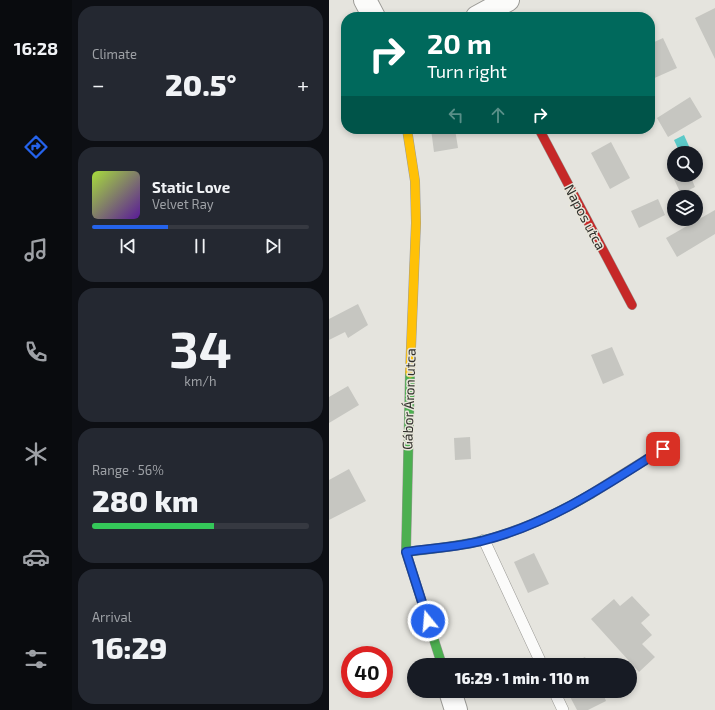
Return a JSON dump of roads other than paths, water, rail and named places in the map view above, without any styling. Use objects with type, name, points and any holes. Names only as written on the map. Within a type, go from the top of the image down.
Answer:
[{"type":"street","points":[[365,0],[372,12]]},
{"type":"street","points":[[488,12],[508,0]]},
{"type":"street","name":"Gábor Áron utca","points":[[408,134],[415,181],[416,223],[408,408],[406,552],[440,658]]},
{"type":"street","name":"Napos utca","points":[[542,134],[632,305]]},
{"type":"street","points":[[406,552],[484,540],[535,523],[582,500],[663,449]]},
{"type":"street","points":[[452,698],[456,710]]},
{"type":"lane","points":[[484,540],[539,658]]},
{"type":"lane","points":[[557,698],[563,710]]},
{"type":"water","points":[[684,135],[689,146],[677,146],[674,140]]}]
